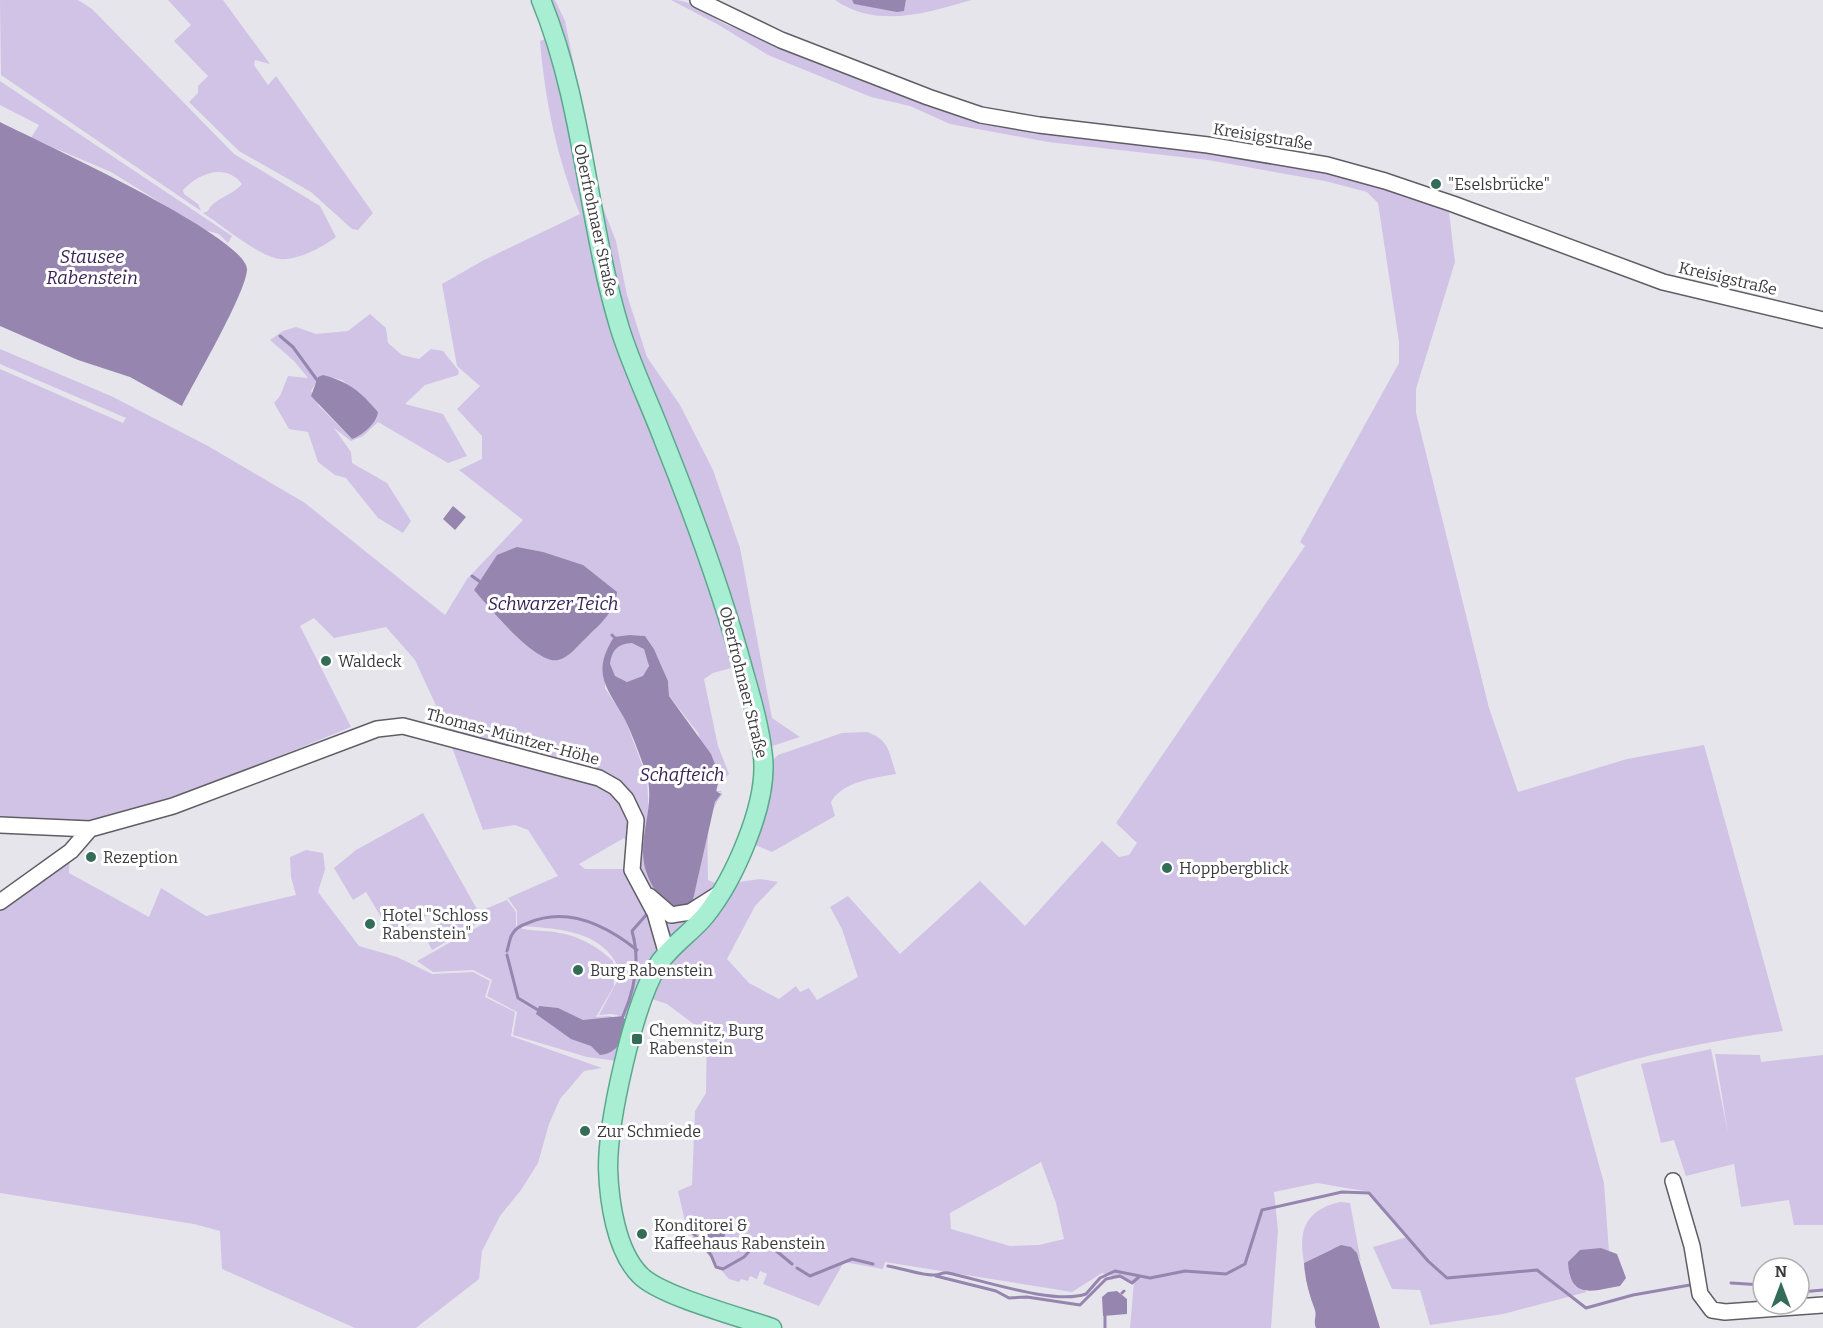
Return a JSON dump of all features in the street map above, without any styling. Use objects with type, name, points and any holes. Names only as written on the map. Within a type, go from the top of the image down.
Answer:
[{"type":"main road","name":"Oberfrohnaer Straße","points":[[541,0],[561,61],[621,332],[719,585],[748,688],[763,754],[762,795],[731,881],[703,918],[659,964],[643,1002],[620,1083],[608,1163],[613,1208],[622,1244],[637,1273],[651,1284],[772,1328]]},
{"type":"street","name":"Kreisigstraße","points":[[698,0],[791,45],[928,98],[981,115],[1039,125],[1208,145],[1337,168],[1386,180],[1640,275],[1823,320]]},
{"type":"street","name":"Thomas-Müntzer-Höhe","points":[[0,825],[90,829],[173,806],[378,729],[403,726],[599,778],[615,787],[626,799],[636,820],[632,870],[647,894],[667,955]]},
{"type":"street","points":[[0,902],[71,851],[90,829]]},
{"type":"street","points":[[647,894],[671,915],[683,914],[724,890]]},
{"type":"street","points":[[1673,1180],[1692,1246],[1700,1293],[1712,1310],[1725,1312],[1823,1305]]},
{"type":"shaded area","points":[[0,0],[78,0],[92,9],[234,154],[320,206],[336,237],[317,249],[294,258],[280,259],[262,253],[203,213],[242,184],[235,177],[220,172],[204,175],[183,190],[184,194],[198,204],[201,211],[1,75]]},
{"type":"shaded area","points":[[168,0],[223,0],[270,64],[255,60],[254,65],[268,85],[276,76],[373,213],[358,230],[352,229],[311,192],[239,151],[189,102],[198,93],[198,86],[208,76],[174,41],[191,25]]},
{"type":"shaded area","points":[[545,0],[555,0],[565,21],[603,208],[616,241],[627,295],[647,357],[680,405],[713,470],[740,548],[772,718],[800,737],[769,747],[738,666],[713,673],[704,679],[718,746],[729,774],[716,785],[717,791],[721,791],[722,795],[713,812],[715,802],[721,792],[716,792],[698,733],[669,696],[668,681],[654,649],[645,636],[630,635],[606,651],[605,688],[625,719],[647,778],[649,816],[644,839],[693,900],[709,828],[708,880],[720,885],[632,1019],[612,1014],[599,1015],[621,974],[614,959],[604,948],[579,934],[564,930],[517,926],[517,911],[508,898],[558,876],[528,830],[515,825],[483,830],[438,710],[415,660],[386,627],[334,638],[314,618],[300,626],[351,727],[185,795],[87,822],[0,818],[0,369],[123,423],[126,418],[0,364],[0,349],[111,396],[208,446],[305,503],[445,615],[467,579],[523,520],[459,470],[482,459],[482,436],[457,409],[480,386],[457,366],[442,284],[484,260],[580,214],[559,151],[542,63],[540,41],[558,34]],"holes":[[[490,566],[547,659],[500,620],[474,590]],[[624,838],[630,848],[629,869],[585,869],[579,864]]]},
{"type":"shaded area","points":[[671,0],[691,4],[723,23],[926,102],[1325,169],[1430,203],[1449,212],[1455,262],[1416,389],[1416,413],[1489,708],[1518,792],[1627,759],[1704,745],[1783,1031],[1678,1049],[1575,1078],[1604,1183],[1609,1252],[1601,1248],[1569,1275],[1576,1287],[1587,1292],[1503,1314],[1430,1325],[1420,1290],[1392,1289],[1373,1247],[1407,1237],[1370,1192],[1317,1183],[1274,1192],[1278,1230],[1271,1328],[1130,1328],[1134,1282],[1102,1273],[1072,1292],[885,1262],[883,1269],[844,1262],[819,1306],[763,1284],[767,1274],[760,1271],[757,1279],[750,1276],[748,1281],[741,1279],[739,1282],[729,1279],[687,1230],[678,1191],[692,1185],[695,1111],[706,1093],[707,1034],[667,1004],[652,999],[665,965],[701,933],[721,911],[739,882],[760,879],[778,882],[755,906],[727,959],[749,983],[779,999],[796,986],[800,992],[809,988],[817,1000],[858,977],[842,929],[830,907],[848,896],[900,954],[980,881],[1025,926],[1102,841],[1119,857],[1129,855],[1137,843],[1116,823],[1305,546],[1300,542],[1399,363],[1399,342],[1378,203],[1367,192],[1325,181],[1208,160],[1048,142],[950,124],[910,106],[871,97],[768,55],[717,24]],"holes":[[[1041,1162],[1056,1203],[1064,1239],[1039,1245],[1010,1246],[951,1229],[950,1213]]]},
{"type":"shaded area","points":[[835,0],[852,0],[854,4],[904,11],[906,0],[971,0],[937,10],[902,16],[885,16],[851,9]]},
{"type":"shaded area","points":[[0,81],[232,236],[228,243],[219,234],[205,230],[111,172],[31,138],[39,125],[0,105]]},
{"type":"shaded area","points":[[370,314],[386,328],[388,343],[402,355],[419,359],[431,349],[443,351],[459,371],[458,375],[425,385],[405,404],[443,414],[467,456],[448,463],[378,422],[363,436],[351,441],[334,428],[351,452],[352,463],[387,483],[411,521],[403,533],[378,518],[346,478],[335,475],[318,462],[308,432],[289,429],[274,403],[280,396],[288,376],[308,378],[294,361],[270,340],[283,331],[296,327],[316,334],[348,331]],"holes":[[[334,378],[342,380],[378,412],[368,428],[352,439],[319,406],[311,391],[315,384]]]},
{"type":"shaded area","points":[[629,642],[643,648],[649,662],[643,676],[629,682],[615,676],[609,662],[615,648]]},
{"type":"shaded area","points":[[867,732],[875,735],[888,748],[896,774],[869,779],[843,789],[831,802],[835,816],[772,852],[753,844],[770,763],[778,755],[842,733]]},
{"type":"shaded area","points":[[423,813],[483,920],[432,950],[427,940],[441,931],[431,913],[392,935],[366,892],[353,900],[334,868],[356,850]]},
{"type":"shaded area","points":[[306,850],[323,853],[325,869],[318,892],[359,946],[397,957],[432,974],[473,972],[490,981],[485,997],[515,1012],[511,1036],[602,1068],[584,1071],[560,1099],[549,1124],[538,1163],[521,1190],[500,1216],[482,1251],[479,1279],[416,1328],[355,1328],[222,1269],[220,1231],[194,1224],[0,1193],[0,909],[70,854],[69,873],[149,917],[161,888],[206,916],[296,895],[291,877],[290,857]]},
{"type":"shaded area","points":[[507,900],[516,912],[516,926],[526,930],[573,936],[590,944],[613,961],[614,986],[596,1017],[609,1016],[631,1021],[617,1061],[587,1057],[513,1035],[517,1012],[487,996],[492,980],[473,970],[433,972],[417,961],[485,923],[480,911]]},
{"type":"shaded area","points":[[1711,1049],[1728,1133],[1715,1054],[1760,1055],[1761,1062],[1823,1055],[1823,1225],[1794,1225],[1789,1200],[1741,1207],[1734,1164],[1686,1176],[1674,1140],[1661,1143],[1641,1064]]},
{"type":"shaded area","points":[[1340,1202],[1350,1203],[1361,1262],[1357,1253],[1332,1249],[1304,1263],[1302,1240],[1307,1223],[1319,1210]]},
{"type":"water","points":[[852,0],[906,0],[904,11],[897,12],[854,4]]},
{"type":"water","name":"Stausee Rabenstein","points":[[0,122],[179,213],[214,235],[238,255],[247,270],[244,282],[229,317],[182,406],[130,377],[78,360],[0,326]]},
{"type":"water","points":[[323,375],[354,388],[378,412],[372,425],[360,435],[352,439],[311,396],[318,377]]},
{"type":"water","points":[[453,506],[466,517],[455,530],[443,519]]},
{"type":"water","name":"Schwarzer Teich","points":[[517,547],[543,552],[583,565],[617,592],[613,606],[606,617],[562,659],[549,659],[525,644],[474,590],[497,555]]},
{"type":"water","name":"Schafteich","points":[[645,636],[654,649],[668,681],[669,696],[711,754],[720,777],[716,791],[721,794],[715,802],[693,900],[688,907],[672,905],[665,900],[653,887],[646,871],[643,842],[649,798],[647,776],[629,729],[606,687],[602,669],[607,649],[614,637]],"holes":[[[632,643],[644,649],[649,666],[643,676],[627,682],[615,676],[610,664],[616,649]]]},
{"type":"water","points":[[539,1006],[558,1008],[583,1020],[623,1016],[627,1023],[619,1045],[612,1052],[600,1055],[591,1046],[571,1039],[536,1014]]},
{"type":"water","points":[[711,1223],[717,1223],[725,1231],[725,1236],[709,1247],[699,1236]]},
{"type":"water","points":[[1341,1245],[1351,1247],[1357,1253],[1380,1328],[1316,1328],[1315,1312],[1304,1263]]},
{"type":"water","points":[[1601,1248],[1617,1254],[1626,1278],[1620,1286],[1592,1291],[1578,1288],[1573,1282],[1568,1262],[1580,1250]]},
{"type":"water","points":[[1117,1291],[1127,1299],[1127,1314],[1103,1316],[1102,1297],[1108,1292]]},
{"type":"waterway","points":[[280,336],[293,347],[317,380]]},
{"type":"waterway","points":[[472,576],[479,581]]},
{"type":"waterway","points":[[623,1016],[631,995],[635,974],[636,952],[632,931],[647,914]]},
{"type":"waterway","points":[[507,951],[511,937],[517,928],[543,918],[557,917],[572,918],[600,926],[637,950]]},
{"type":"waterway","points":[[507,955],[518,998],[538,1010]]},
{"type":"waterway","points":[[888,1266],[930,1275],[948,1273],[1037,1294],[1072,1297],[1086,1294],[1100,1278],[1115,1271],[1150,1278],[1185,1271],[1226,1274],[1245,1264],[1262,1210],[1342,1192],[1369,1193],[1428,1261],[1447,1278],[1537,1270],[1586,1308],[1633,1295],[1690,1285]]},
{"type":"waterway","points":[[690,1229],[711,1255],[716,1267],[723,1269],[744,1257],[754,1246],[768,1244],[792,1264]]},
{"type":"waterway","points":[[797,1268],[810,1276],[852,1259],[873,1264]]},
{"type":"waterway","points":[[936,1276],[996,1291],[1009,1298],[1027,1297],[1080,1305],[1106,1279],[1120,1276],[1132,1283],[1140,1276]]},
{"type":"waterway","points":[[1731,1283],[1751,1284]]},
{"type":"waterway","points":[[1811,1291],[1823,1290]]},
{"type":"waterway","points":[[1105,1316],[1105,1328]]},
{"type":"place","name":"\"Eselsbrücke\"","points":[[1436,184]]},
{"type":"place","name":"Waldeck","points":[[326,661]]},
{"type":"place","name":"Rezeption","points":[[91,857]]},
{"type":"place","name":"Hoppbergblick","points":[[1167,868]]},
{"type":"place","name":"Hotel \"Schloss Rabenstein\"","points":[[370,924]]},
{"type":"place","name":"Burg Rabenstein","points":[[578,970]]},
{"type":"place","name":"Chemnitz, Burg Rabenstein","points":[[637,1039]]},
{"type":"place","name":"Zur Schmiede","points":[[585,1131]]},
{"type":"place","name":"Konditorei & Kaffeehaus Rabenstein","points":[[642,1234]]}]
